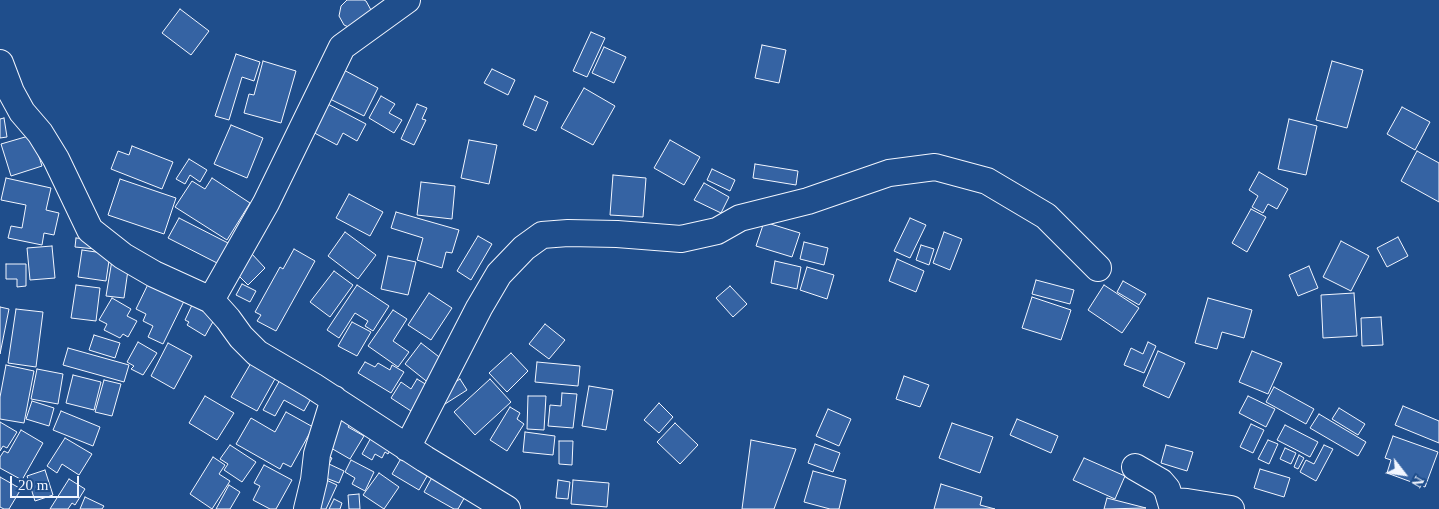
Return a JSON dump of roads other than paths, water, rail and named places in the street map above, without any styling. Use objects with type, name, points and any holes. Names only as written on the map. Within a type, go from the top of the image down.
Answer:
[{"type":"street","points":[[211,300],[266,203],[342,47],[407,0]]},
{"type":"street","points":[[0,63],[11,92],[22,112],[40,133],[56,158],[90,230],[123,256],[154,274],[211,300],[241,337],[257,353],[507,509]]},
{"type":"street","points":[[407,448],[479,308],[499,274],[524,248],[542,235],[568,233],[617,234],[681,239],[717,230],[740,218],[808,201],[889,173],[936,167],[986,181],[1046,216],[1098,268]]},
{"type":"street","points":[[307,509],[314,480],[317,454],[334,400]]},
{"type":"street","points":[[1135,467],[1161,482],[1167,489],[1172,505],[1188,502],[1231,509]]}]
